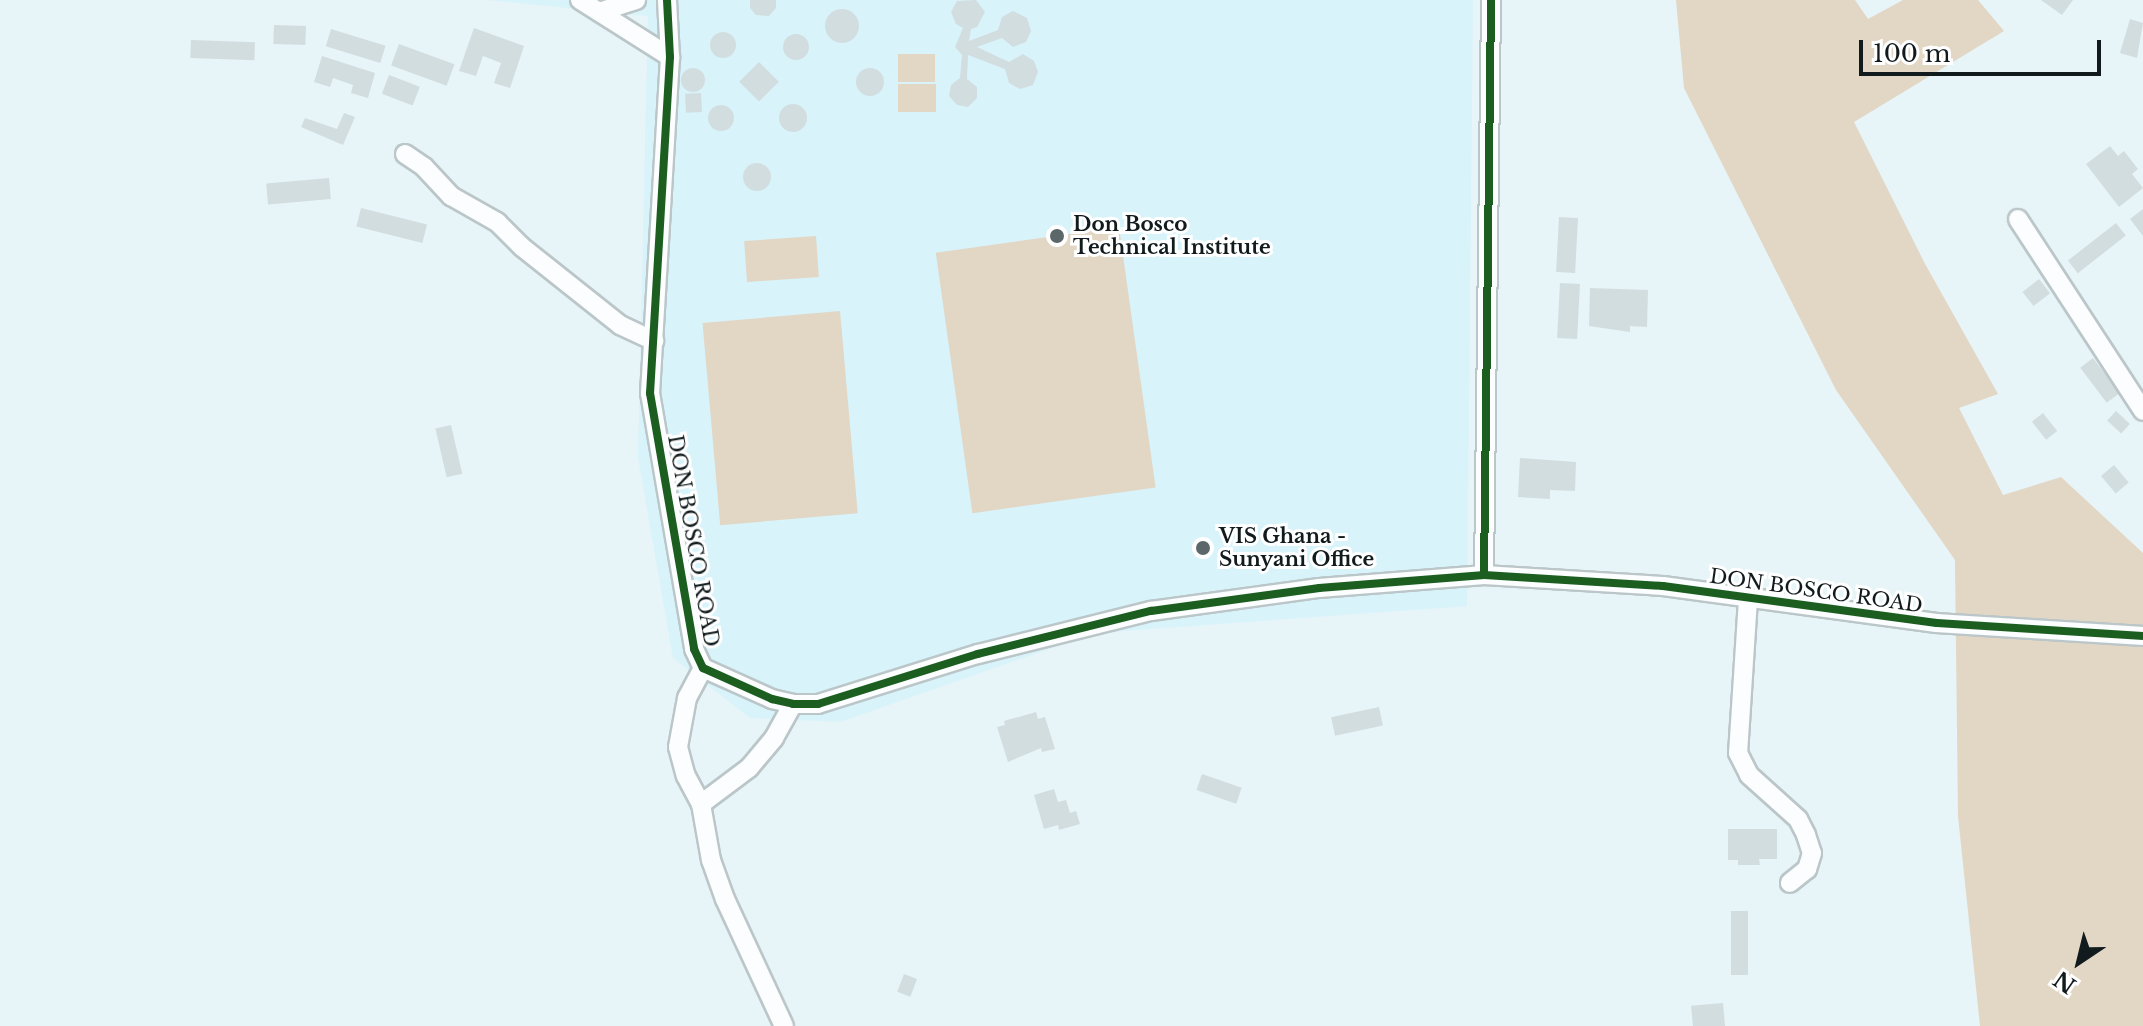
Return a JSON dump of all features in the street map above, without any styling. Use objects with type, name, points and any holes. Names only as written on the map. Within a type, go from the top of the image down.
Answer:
[{"type":"street","points":[[580,0],[602,11],[670,57]]},
{"type":"street","points":[[602,11],[636,0]]},
{"type":"street","name":"DON BOSCO ROAD","points":[[667,0],[670,57],[650,393],[694,649],[703,668],[772,699],[793,704],[818,704],[978,654],[1151,611],[1319,588],[1484,575],[1663,586],[1937,623],[2143,636]]},
{"type":"street","points":[[1484,575],[1491,0]]},
{"type":"street","points":[[405,154],[424,167],[451,196],[497,222],[522,247],[620,325],[654,341]]},
{"type":"street","points":[[2018,219],[2143,411]]},
{"type":"street","points":[[1748,599],[1738,753],[1749,775],[1798,819],[1806,835],[1812,853],[1807,869],[1790,883]]},
{"type":"street","points":[[703,668],[687,698],[678,747],[686,776],[701,804],[711,860],[725,899],[784,1026]]},
{"type":"street","points":[[701,804],[749,768],[774,738],[793,704]]},
{"type":"shaded area","name":"Don Bosco Technical Institute","points":[[487,0],[1473,0],[1467,606],[1095,633],[840,722],[750,718],[673,658],[638,457],[648,16]]},
{"type":"shaded area","points":[[1676,0],[1855,0],[1868,19],[1903,0],[1978,0],[2004,31],[1854,122],[1924,262],[1998,394],[1959,408],[2003,495],[2061,477],[2143,553],[2143,1026],[1980,1026],[1958,816],[1955,560],[1836,390],[1684,88]]},
{"type":"shaded area","points":[[898,54],[935,54],[935,82],[898,82]]},
{"type":"shaded area","points":[[898,84],[936,84],[936,112],[898,112]]},
{"type":"shaded area","points":[[1119,227],[1156,487],[972,513],[936,253]]},
{"type":"shaded area","points":[[816,236],[819,277],[747,282],[744,241]]},
{"type":"shaded area","points":[[840,311],[858,513],[720,525],[703,323]]},
{"type":"building","points":[[750,0],[776,0],[776,8],[769,16],[756,15],[750,8]]},
{"type":"building","points":[[976,0],[985,12],[977,27],[971,29],[969,41],[998,30],[1002,17],[1013,11],[1027,18],[1031,31],[1026,42],[1013,47],[1002,38],[977,47],[1009,62],[1023,54],[1034,61],[1038,72],[1033,85],[1020,89],[1009,83],[1005,69],[968,55],[967,79],[977,87],[977,98],[968,107],[957,105],[949,96],[951,85],[960,78],[962,55],[955,47],[963,28],[956,24],[951,12],[957,1]]},
{"type":"building","points":[[2041,0],[2073,0],[2062,15]]},
{"type":"building","points":[[842,9],[854,14],[859,26],[854,38],[842,43],[830,38],[825,26],[830,14]]},
{"type":"building","points":[[2130,19],[2143,23],[2137,58],[2120,53]]},
{"type":"building","points":[[274,25],[306,26],[305,45],[273,44]]},
{"type":"building","points":[[474,28],[524,46],[510,88],[494,83],[501,63],[483,56],[476,76],[459,71]]},
{"type":"building","points":[[331,29],[386,46],[380,63],[326,46]]},
{"type":"building","points":[[723,32],[732,36],[736,45],[732,54],[723,58],[714,54],[710,45],[714,36]]},
{"type":"building","points":[[796,34],[806,37],[809,47],[806,57],[796,60],[786,57],[783,47],[786,37]]},
{"type":"building","points":[[191,40],[255,42],[254,60],[190,58]]},
{"type":"building","points":[[399,44],[454,64],[447,86],[391,66]]},
{"type":"building","points":[[322,56],[375,73],[368,98],[351,93],[353,85],[333,78],[330,87],[314,82]]},
{"type":"building","points":[[759,62],[779,82],[759,102],[739,82]]},
{"type":"building","points":[[693,68],[701,72],[705,80],[701,88],[693,92],[685,88],[681,80],[685,72]]},
{"type":"building","points":[[870,68],[880,72],[884,82],[880,92],[870,96],[860,92],[856,82],[860,72]]},
{"type":"building","points":[[389,75],[420,87],[413,105],[382,94]]},
{"type":"building","points":[[701,93],[702,112],[686,113],[685,94]]},
{"type":"building","points":[[793,104],[803,108],[807,118],[803,128],[793,132],[783,128],[779,118],[783,108]]},
{"type":"building","points":[[721,105],[730,109],[734,118],[730,127],[721,131],[712,127],[708,118],[712,109]]},
{"type":"building","points":[[344,113],[355,117],[343,145],[301,127],[305,118],[337,129]]},
{"type":"building","points":[[2110,146],[2118,156],[2124,151],[2138,169],[2132,174],[2143,188],[2119,207],[2086,164]]},
{"type":"building","points":[[757,163],[767,167],[771,177],[767,187],[757,191],[747,187],[743,177],[747,167]]},
{"type":"building","points":[[329,178],[331,199],[268,204],[266,183]]},
{"type":"building","points":[[361,208],[427,224],[422,243],[356,226]]},
{"type":"building","points":[[2143,209],[2143,236],[2130,219]]},
{"type":"building","points":[[1559,217],[1578,218],[1575,273],[1556,272]]},
{"type":"building","points":[[2116,223],[2126,236],[2078,273],[2068,261]]},
{"type":"building","points":[[2039,279],[2050,293],[2034,306],[2022,292]]},
{"type":"building","points":[[1560,283],[1580,284],[1577,339],[1557,338]]},
{"type":"building","points":[[1590,288],[1648,290],[1647,327],[1630,326],[1630,332],[1589,326]]},
{"type":"building","points":[[2093,358],[2119,393],[2107,403],[2080,368]]},
{"type":"building","points":[[2116,411],[2130,424],[2121,433],[2107,421]]},
{"type":"building","points":[[2043,413],[2057,431],[2046,440],[2032,422]]},
{"type":"building","points":[[451,425],[462,474],[447,477],[435,429]]},
{"type":"building","points":[[1520,458],[1576,462],[1575,491],[1550,490],[1550,499],[1518,497]]},
{"type":"building","points":[[2114,465],[2129,483],[2116,494],[2101,476]]},
{"type":"building","points":[[1379,707],[1383,726],[1335,736],[1331,717]]},
{"type":"building","points":[[1036,712],[1038,719],[1045,717],[1055,749],[1042,752],[1041,748],[1008,762],[997,727],[1005,725],[1004,721]]},
{"type":"building","points":[[1202,774],[1242,788],[1236,804],[1196,790]]},
{"type":"building","points":[[1054,789],[1058,802],[1066,800],[1070,813],[1076,811],[1080,824],[1059,830],[1058,825],[1044,829],[1034,795]]},
{"type":"building","points":[[1728,829],[1777,829],[1777,859],[1759,859],[1760,865],[1738,865],[1738,860],[1728,860]]},
{"type":"building","points":[[1731,911],[1748,911],[1748,975],[1731,975]]},
{"type":"building","points":[[904,974],[917,979],[910,997],[897,992]]},
{"type":"building","points":[[1723,1003],[1725,1026],[1693,1026],[1691,1006]]},
{"type":"cycle path","points":[[667,0],[670,57],[650,393],[694,649],[703,668],[772,699],[793,704],[818,704],[978,654],[1151,611],[1319,588],[1484,575],[1663,586],[1937,623],[2143,636]]},
{"type":"cycle path","points":[[1484,575],[1491,0]]},
{"type":"place","name":"Don Bosco Technical Institute","points":[[1057,236]]},
{"type":"place","name":"VIS Ghana - Sunyani Office","points":[[1203,548]]}]
